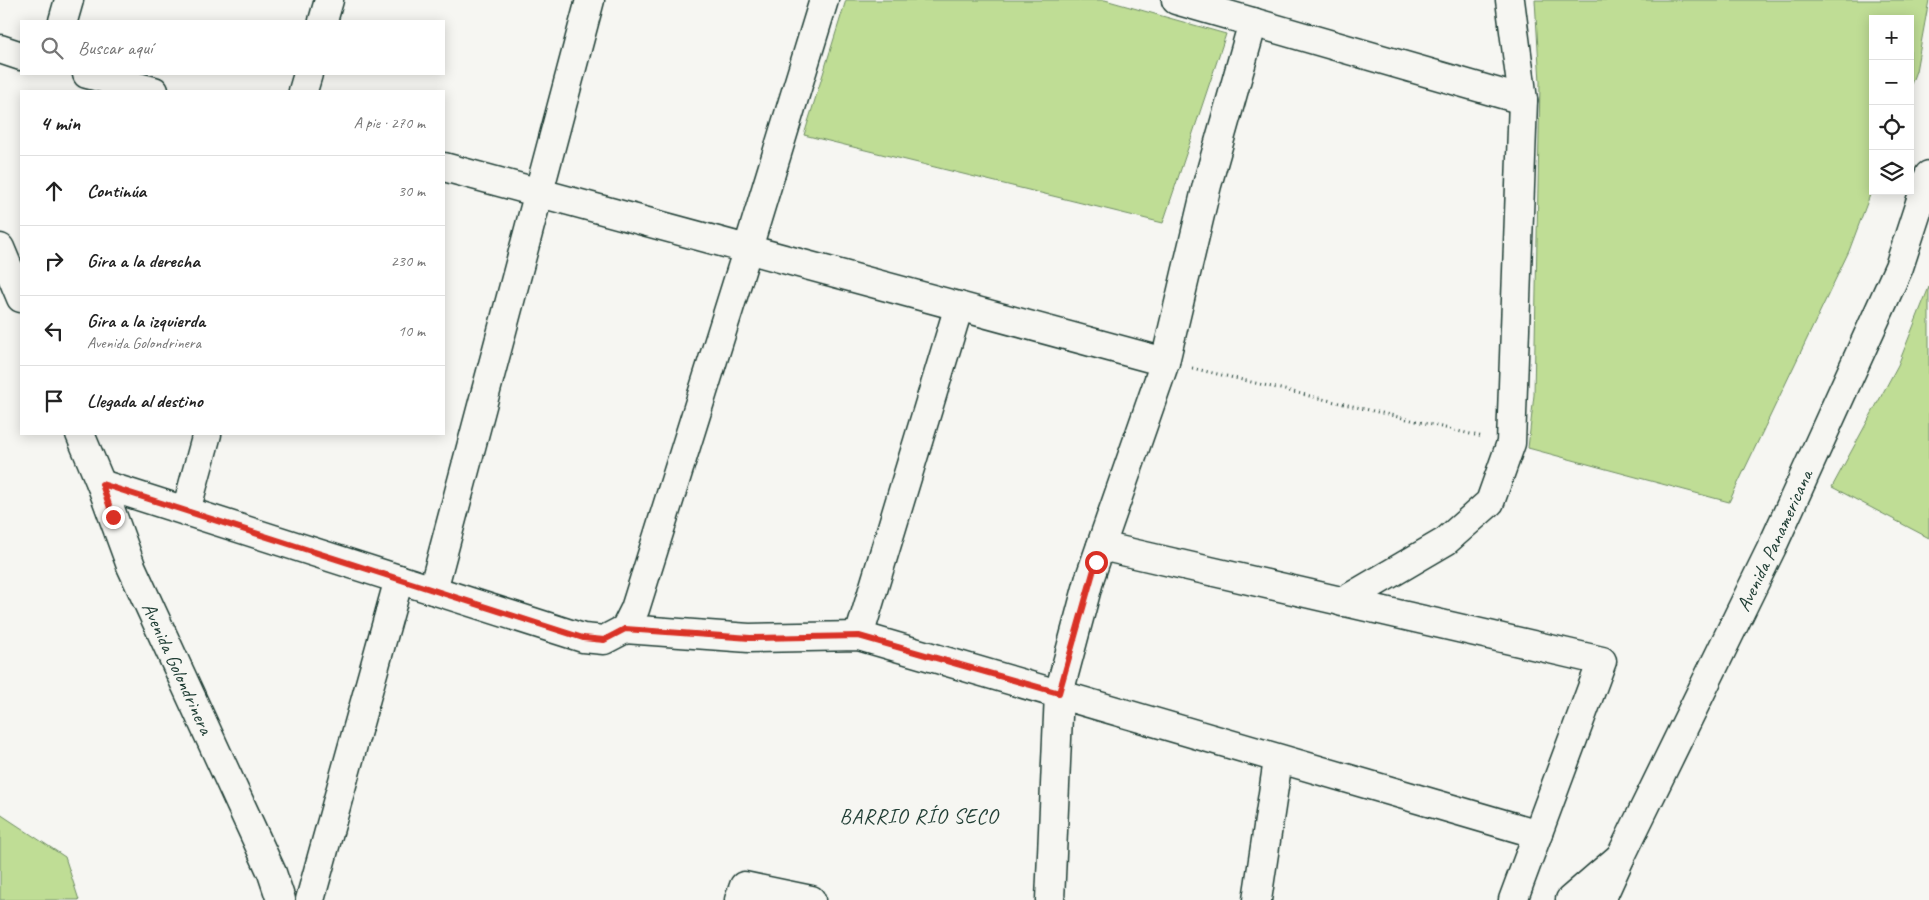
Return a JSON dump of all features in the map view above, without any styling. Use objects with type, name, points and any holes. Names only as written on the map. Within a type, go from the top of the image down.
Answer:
[{"type":"street","points":[[63,20],[69,0]]},
{"type":"street","points":[[323,20],[329,0]]},
{"type":"street","points":[[433,590],[590,0]]},
{"type":"street","points":[[625,629],[635,609],[824,0]]},
{"type":"street","points":[[1176,0],[1523,100]]},
{"type":"street","points":[[1342,602],[1446,541],[1490,502],[1510,443],[1523,100],[1510,0]]},
{"type":"street","points":[[1050,900],[1059,693],[1090,577],[1164,362],[1208,185],[1253,22]]},
{"type":"street","points":[[0,50],[20,56]]},
{"type":"street","points":[[91,75],[150,90]]},
{"type":"street","points":[[303,90],[308,75]]},
{"type":"street","points":[[445,167],[1164,362]]},
{"type":"street","name":"Avenida Panamericana","points":[[1601,900],[1772,547],[1891,286],[1929,175]]},
{"type":"street","points":[[0,248],[20,296]]},
{"type":"street","points":[[859,636],[958,306]]},
{"type":"street","name":"Avenida Golondrinera","points":[[80,435],[102,484],[131,566],[272,873],[282,900]]},
{"type":"street","points":[[186,511],[208,435]]},
{"type":"street","points":[[102,484],[583,638],[604,640],[625,629],[750,638],[859,636],[1059,693],[1278,760],[1538,834]]},
{"type":"street","points":[[1101,546],[1602,661],[1513,900]]},
{"type":"street","points":[[310,900],[399,579]]},
{"type":"street","points":[[1257,900],[1278,760]]},
{"type":"street","points":[[1570,900],[1621,856]]},
{"type":"street","points":[[739,900],[744,886],[811,900]]},
{"type":"path","points":[[1164,362],[1510,443]]},
{"type":"green space","points":[[846,0],[1105,0],[1226,34],[1163,223],[804,135]]},
{"type":"green space","points":[[1535,0],[1929,0],[1914,76],[1914,15],[1869,15],[1870,195],[1849,251],[1729,502],[1528,448],[1534,395],[1540,82]]},
{"type":"green space","points":[[1929,287],[1929,538],[1832,487],[1898,365]]},
{"type":"green space","points":[[0,814],[65,857],[79,900],[0,900]]},
{"type":"district","name":"BARRIO RÍO SECO","points":[[919,816]]},
{"type":"route","points":[[113,517],[102,484],[583,638],[604,640],[625,629],[750,638],[859,636],[1059,693],[1090,577],[1096,562]]}]
